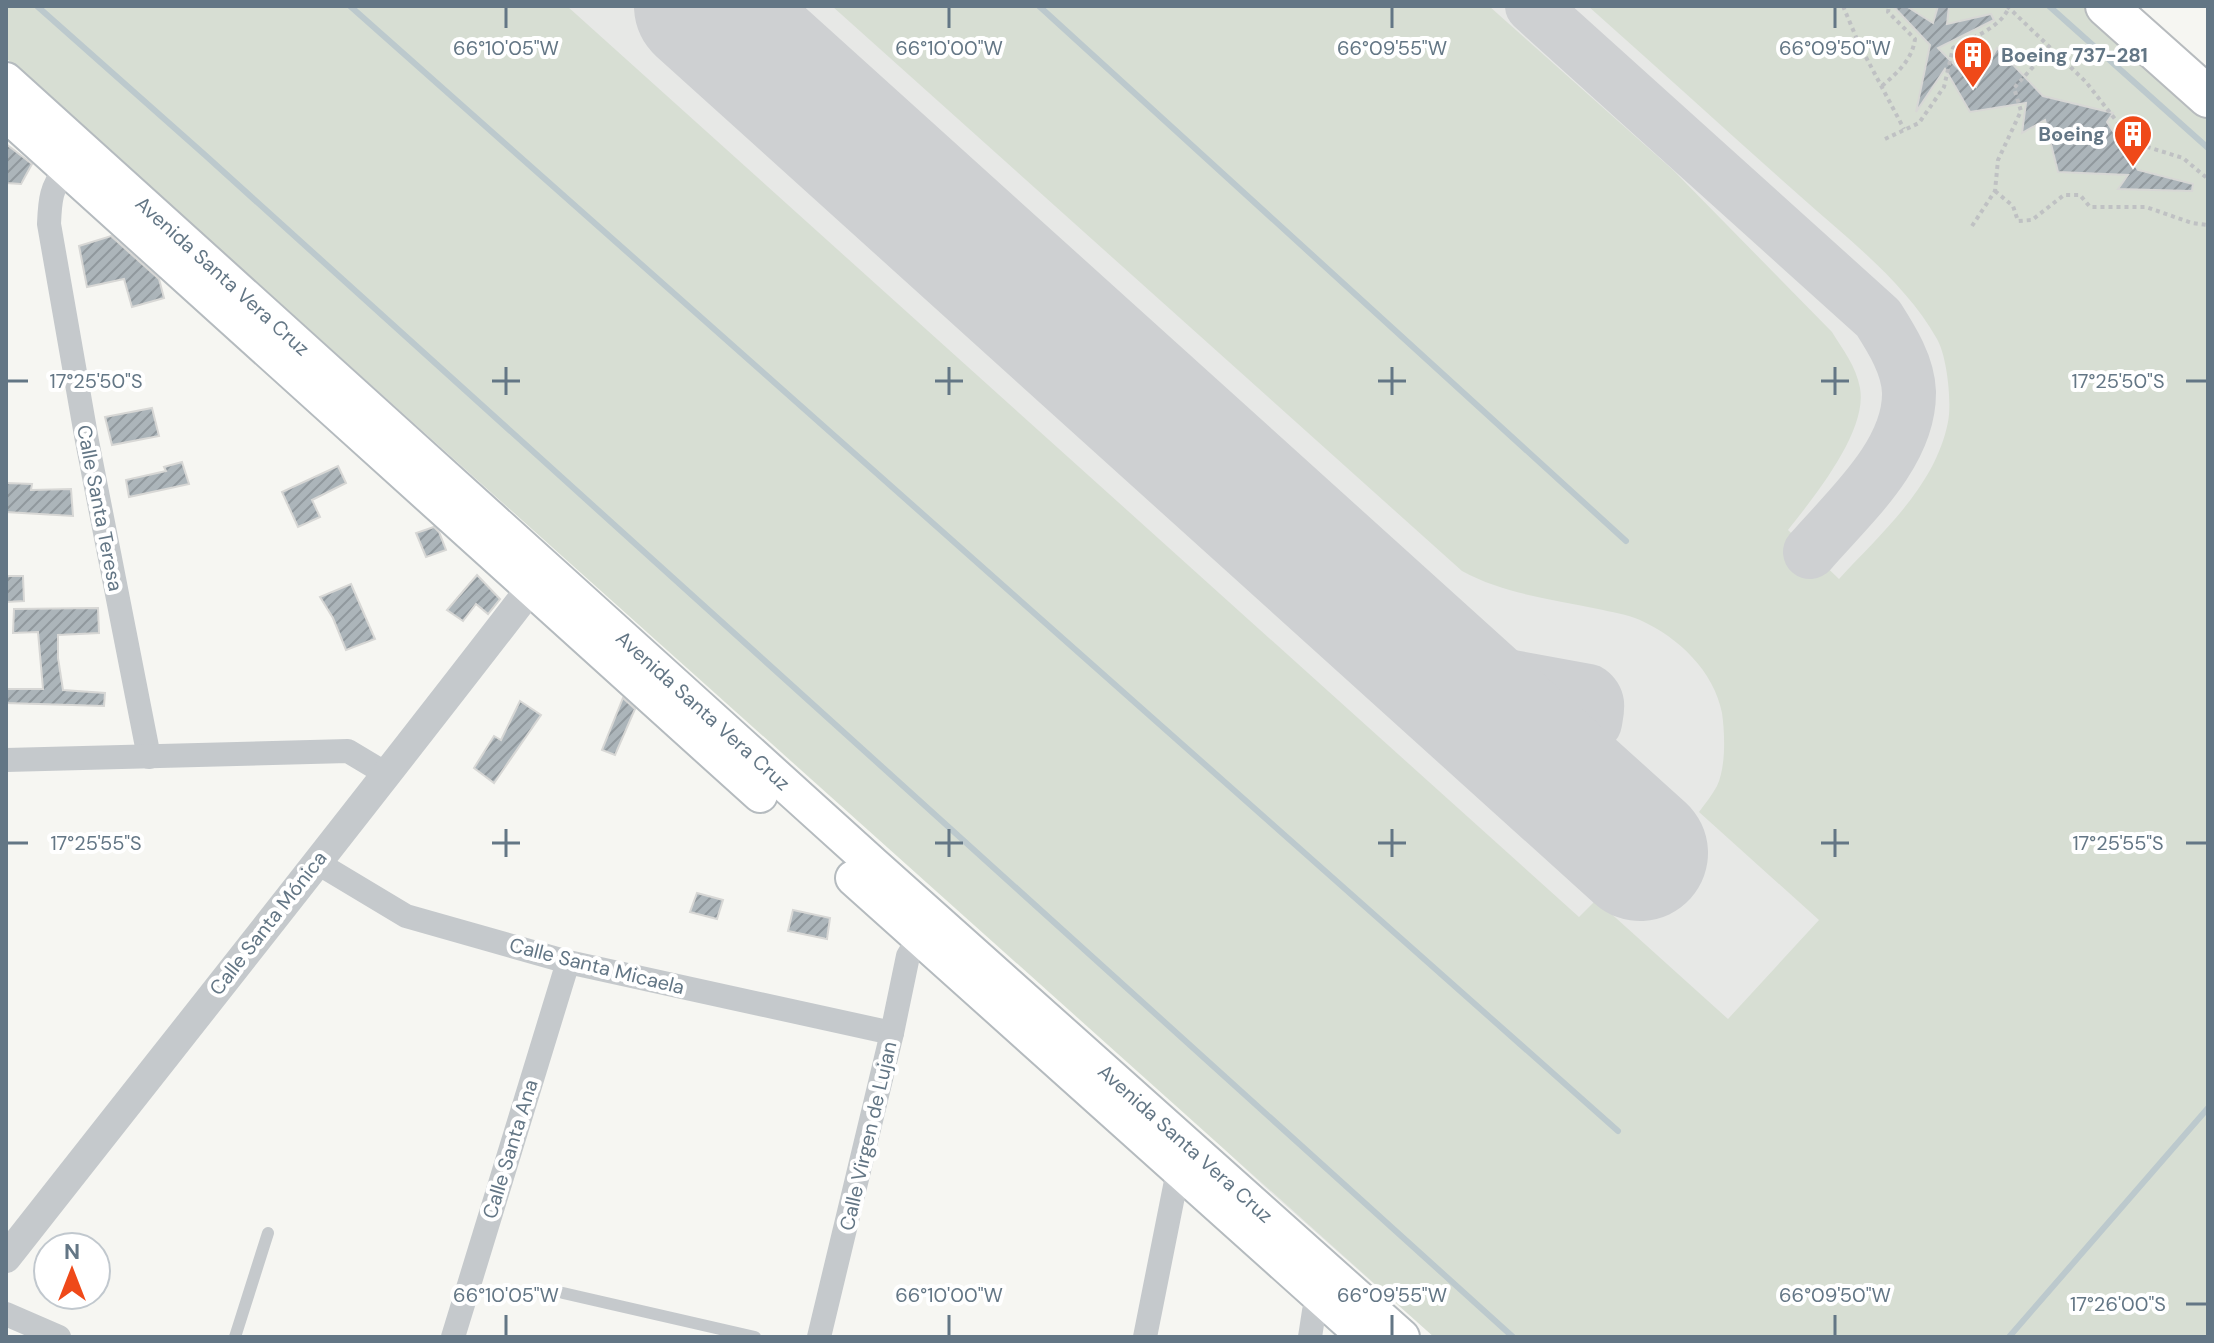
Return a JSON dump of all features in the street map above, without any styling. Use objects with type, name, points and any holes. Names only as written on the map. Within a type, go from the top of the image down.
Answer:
[{"type":"highway","points":[[2106,6],[2208,97]]},
{"type":"highway","points":[[2139,6],[2208,67]]},
{"type":"main road","name":"Avenida Santa Vera Cruz","points":[[6,80],[862,855],[1402,1337]]},
{"type":"main road","name":"Avenida Santa Vera Cruz","points":[[6,114],[1365,1337]]},
{"type":"street","name":"Calle Santa Teresa","points":[[66,168],[54,183],[49,224],[87,441],[149,757]]},
{"type":"street","name":"Calle Santa Mónica","points":[[6,1258],[316,862],[388,775],[531,588]]},
{"type":"street","points":[[6,760],[348,751],[388,775]]},
{"type":"street","name":"Calle Santa Micaela","points":[[316,862],[406,916],[568,962],[892,1033]]},
{"type":"street","name":"Calle Virgen de Lujan","points":[[819,1337],[908,956],[919,938]]},
{"type":"street","name":"Calle Santa Ana","points":[[453,1337],[568,962]]},
{"type":"street","points":[[1145,1337],[1178,1171]]},
{"type":"street","points":[[1310,1337],[1314,1311],[1320,1297]]},
{"type":"street","points":[[6,1314],[59,1337]]},
{"type":"lane","points":[[235,1337],[268,1233]]},
{"type":"lane","points":[[563,1293],[755,1337]]},
{"type":"path","points":[[1843,6],[1859,44],[1904,130]]},
{"type":"path","points":[[1882,86],[1913,52],[1915,39],[1888,12],[1889,6]]},
{"type":"path","points":[[2008,7],[2086,82],[2129,137],[2138,144],[2183,158],[2208,179]]},
{"type":"path","points":[[1885,139],[1919,123],[1944,87],[1953,48],[1984,33],[2006,15],[2008,7]]},
{"type":"path","points":[[1972,226],[1995,191],[1998,160],[2021,111],[2014,88],[2050,48]]},
{"type":"path","points":[[1995,191],[2013,206],[2018,221],[2032,220],[2064,195],[2080,195],[2090,207],[2146,207],[2192,223],[2208,225]]},
{"type":"shaded area","points":[[6,6],[2087,6],[2208,1337],[1434,1337],[1268,1190]]},
{"type":"shaded area","points":[[6,6],[567,6],[1579,917],[1596,900],[1728,1019],[1819,920],[1699,812],[1720,778],[1724,731],[1718,698],[1692,657],[1668,636],[1635,618],[1511,590],[1462,571],[832,6],[1489,6],[1673,170],[1832,332],[1845,352],[1860,388],[1856,424],[1837,463],[1788,530],[1839,579],[1905,507],[1932,467],[1948,422],[1948,380],[1941,347],[1924,318],[1874,262],[1588,6],[2087,6],[2208,114],[2208,1337],[1434,1337],[6,58]]},
{"type":"building","points":[[1893,6],[1906,6],[1933,23],[1938,6],[1949,6],[1947,24],[1991,14],[1994,20],[1938,48],[1976,87],[1997,48],[2043,96],[2113,113],[2107,122],[2138,170],[2193,184],[2192,191],[2118,189],[2128,175],[2058,172],[2045,120],[2022,133],[2026,103],[1970,112],[1945,69],[1916,112],[1930,45]]},
{"type":"building","points":[[6,144],[32,164],[21,184],[6,183]]},
{"type":"building","points":[[111,236],[159,279],[164,298],[132,307],[124,279],[87,287],[79,246]]},
{"type":"building","points":[[152,408],[159,436],[112,445],[105,417]]},
{"type":"building","points":[[182,462],[189,484],[129,497],[126,480],[166,471],[164,467]]},
{"type":"building","points":[[338,466],[346,483],[312,500],[320,517],[298,527],[282,492]]},
{"type":"building","points":[[6,483],[32,484],[31,490],[71,489],[73,516],[6,512]]},
{"type":"building","points":[[434,527],[446,550],[426,557],[416,533]]},
{"type":"building","points":[[477,575],[500,599],[488,614],[476,604],[463,621],[447,610]]},
{"type":"building","points":[[6,576],[23,576],[24,601],[6,602]]},
{"type":"building","points":[[351,584],[375,639],[346,650],[333,618],[320,597]]},
{"type":"building","points":[[98,608],[99,633],[58,635],[58,658],[63,690],[105,693],[104,706],[6,703],[6,689],[43,689],[38,632],[13,633],[14,609]]},
{"type":"building","points":[[623,698],[635,709],[615,755],[602,750]]},
{"type":"building","points":[[520,701],[541,715],[494,783],[474,768],[494,736],[501,740]]},
{"type":"building","points":[[697,893],[723,900],[717,919],[690,912]]},
{"type":"building","points":[[793,910],[830,918],[827,939],[788,931]]},
{"type":"waterway","points":[[37,6],[1513,1337]]},
{"type":"waterway","points":[[350,6],[1618,1131]]},
{"type":"waterway","points":[[1039,6],[1626,541]]},
{"type":"waterway","points":[[2049,6],[2208,148]]},
{"type":"waterway","points":[[2009,1337],[2208,1108]]},
{"type":"taxiway","points":[[1532,6],[1878,318],[1889,335],[1906,372],[1909,392],[1907,415],[1899,437],[1874,479],[1810,552]]},
{"type":"taxiway","points":[[1413,648],[1474,670],[1589,691],[1597,702],[1595,723]]},
{"type":"runway","points":[[702,6],[1640,853]]},
{"type":"place","name":"Boeing 737-281","points":[[1973,89]]},
{"type":"place","name":"Boeing","points":[[2133,168]]}]
